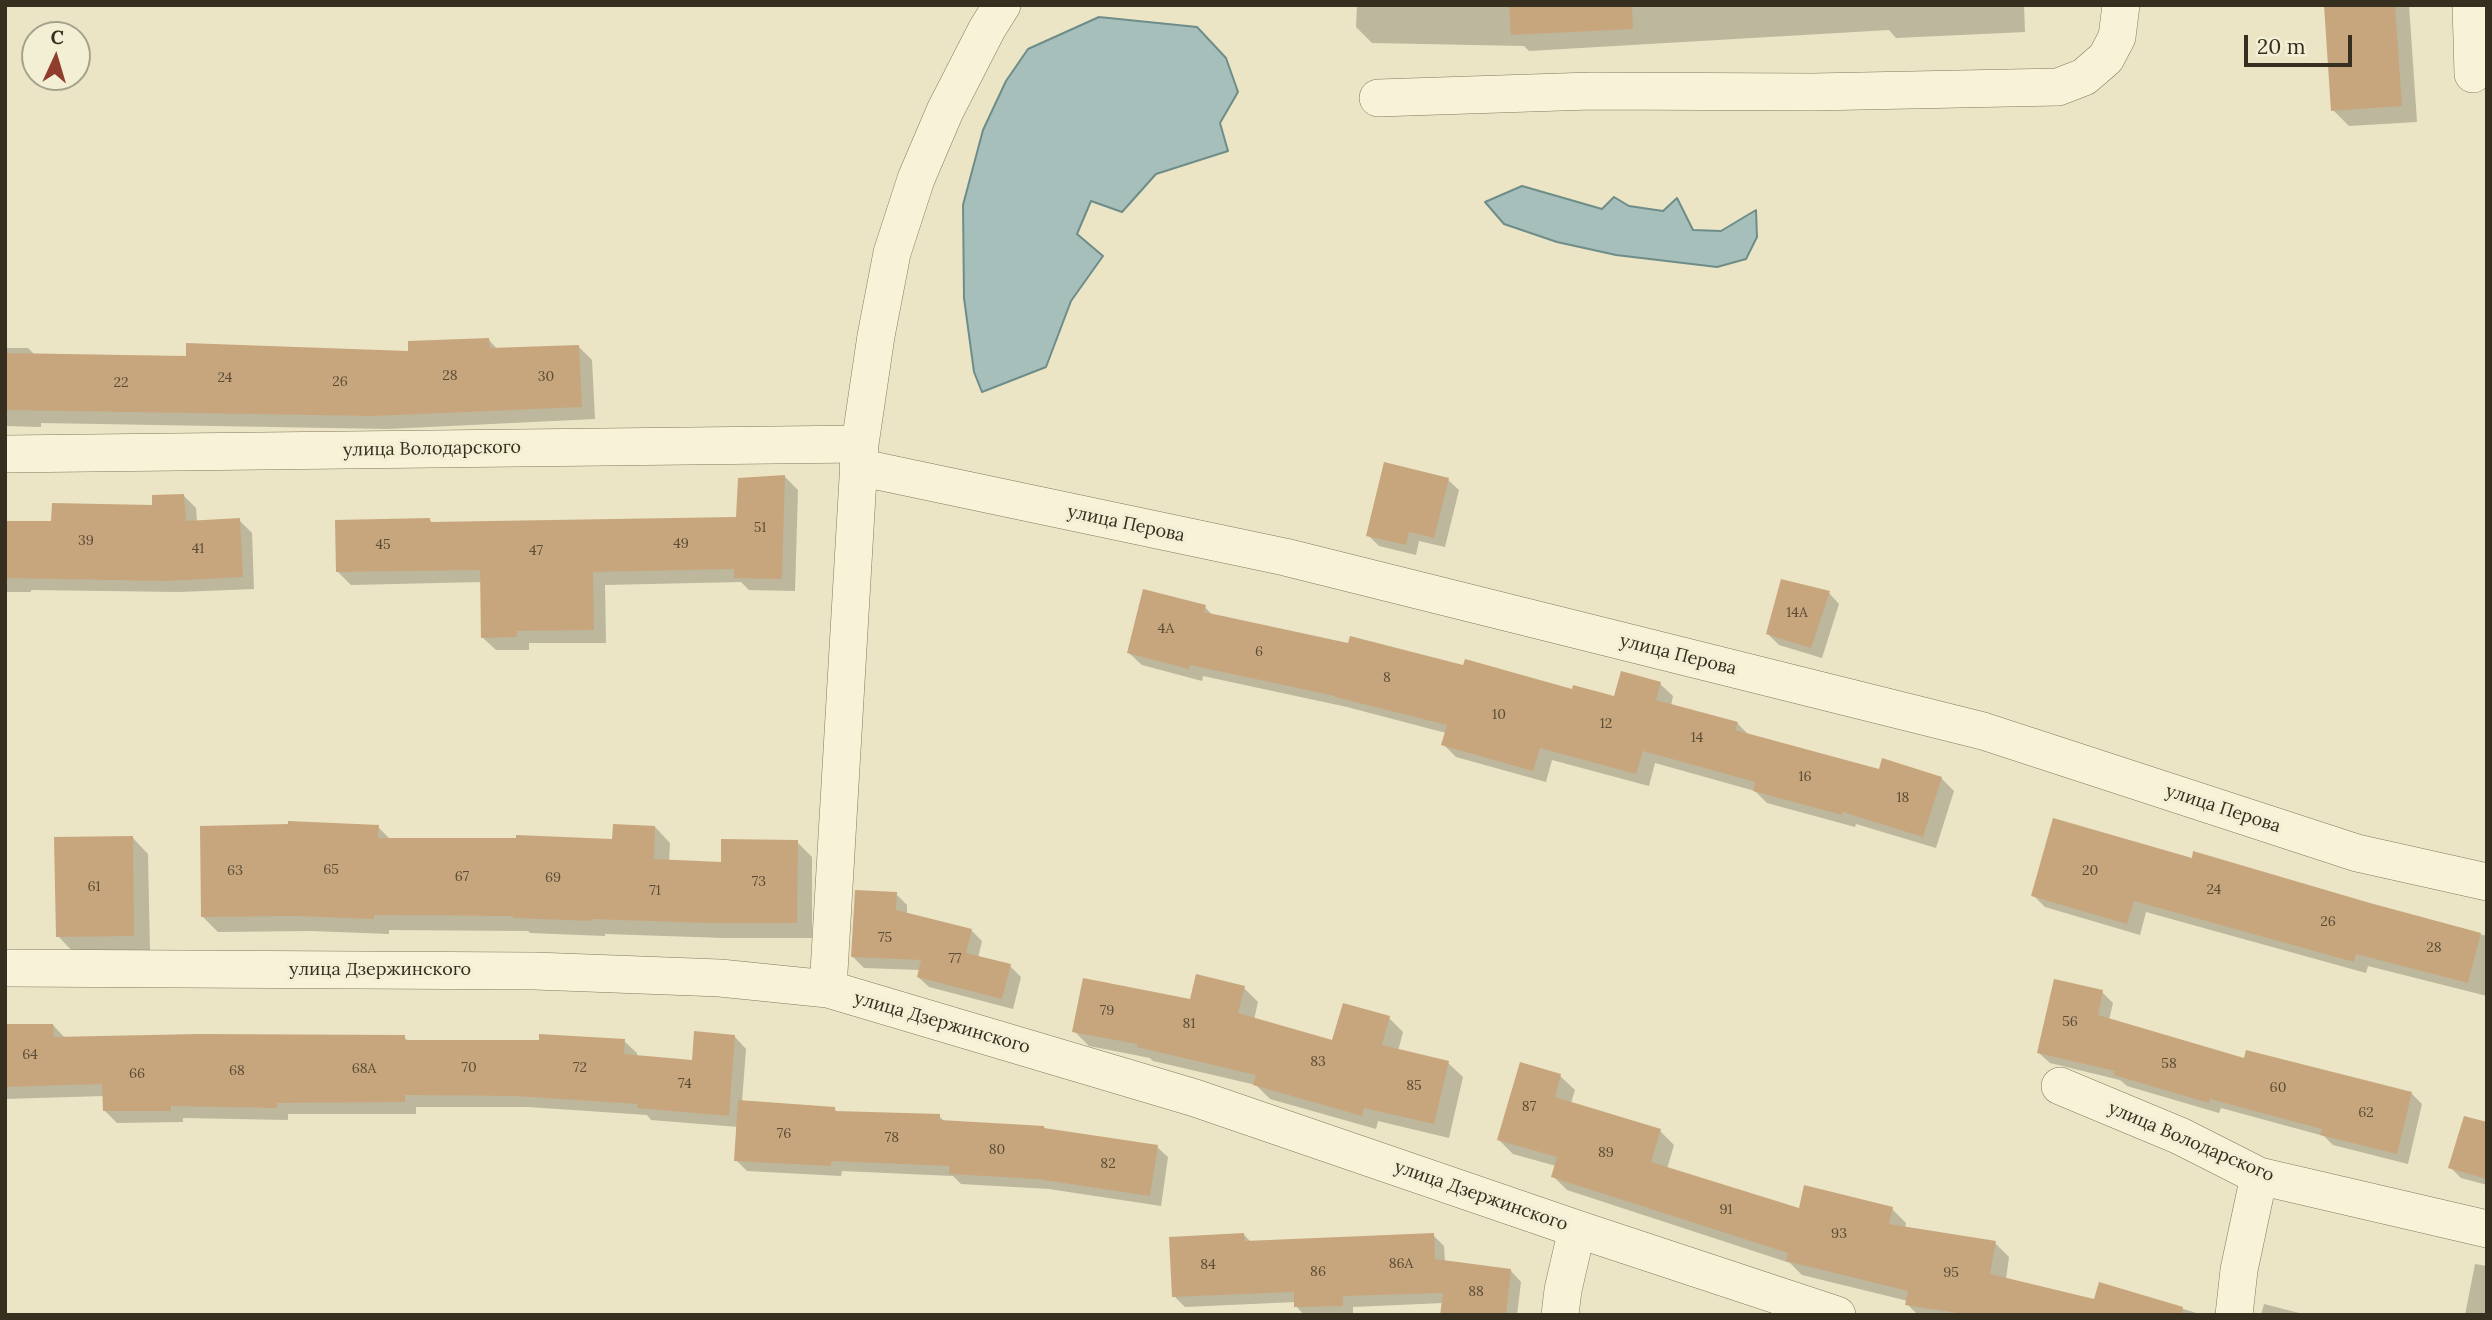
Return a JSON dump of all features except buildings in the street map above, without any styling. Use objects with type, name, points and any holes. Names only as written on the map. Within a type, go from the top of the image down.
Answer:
[{"type":"street","points":[[828,989],[859,455],[876,336],[892,253],[916,179],[945,111],[1002,5]]},
{"type":"street","points":[[1378,98],[1591,91],[1813,92],[2058,87],[2084,77],[2106,58],[2116,37],[2121,5]]},
{"type":"street","points":[[2471,5],[2473,74]]},
{"type":"street","name":"улица Володарского","points":[[5,454],[859,455]]},
{"type":"street","name":"улица Перова","points":[[859,455],[1285,557],[1983,731],[2357,853],[2487,882]]},
{"type":"street","name":"улица Дзержинского","points":[[5,968],[535,971],[720,978],[828,989],[1195,1098],[1837,1315]]},
{"type":"street","name":"улица Володарского","points":[[2060,1086],[2180,1136],[2259,1176],[2487,1229]]},
{"type":"street","points":[[2234,1315],[2239,1270],[2259,1176]]},
{"type":"street","points":[[1560,1315],[1577,1229]]},
{"type":"water","points":[[1099,17],[1197,27],[1226,58],[1238,92],[1220,123],[1228,151],[1156,174],[1122,212],[1091,201],[1077,234],[1103,256],[1071,301],[1046,367],[982,392],[974,372],[964,298],[963,205],[983,130],[1006,81],[1028,49]]},
{"type":"water","points":[[1522,186],[1602,209],[1614,197],[1629,206],[1663,211],[1677,198],[1693,230],[1721,231],[1756,210],[1757,237],[1746,259],[1717,267],[1616,255],[1557,242],[1504,224],[1485,202]]}]
